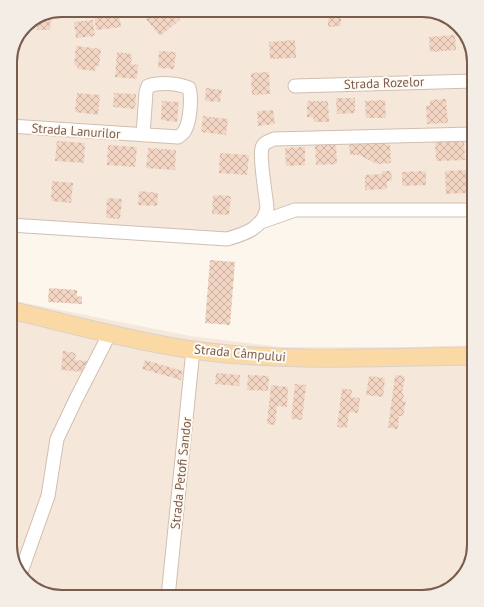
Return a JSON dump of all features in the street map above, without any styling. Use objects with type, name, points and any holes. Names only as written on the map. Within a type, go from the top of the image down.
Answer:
[{"type":"main road","name":"Strada Câmpului","points":[[17,312],[193,350],[242,355],[287,357],[467,356]]},
{"type":"street","name":"Strada Rozelor","points":[[295,86],[467,81]]},
{"type":"street","name":"Strada Lanurilor","points":[[17,126],[143,135],[178,137],[184,132],[188,125],[191,94],[189,88],[183,85],[156,84],[148,86],[146,92],[143,135]]},
{"type":"street","points":[[17,225],[227,240],[242,235],[257,226],[266,215],[267,208],[262,148],[266,142],[274,139],[467,134]]},
{"type":"street","points":[[261,222],[295,210],[467,210]]},
{"type":"street","points":[[23,567],[48,496],[57,439],[110,333]]},
{"type":"street","name":"Strada Petofi Sandor","points":[[169,590],[193,350]]},
{"type":"shaded area","points":[[62,17],[425,17],[436,19],[454,30],[465,48],[467,62],[467,210],[273,218],[239,233],[17,222],[17,59],[20,45],[30,30],[45,20]]},
{"type":"shaded area","points":[[17,301],[190,336],[281,347],[410,347],[467,345],[467,545],[465,559],[456,575],[442,585],[428,590],[56,590],[42,585],[32,579],[22,565],[17,551]]},
{"type":"building","points":[[94,17],[120,17],[121,27],[96,30]]},
{"type":"building","points":[[148,17],[178,17],[180,20],[160,36],[146,19]]},
{"type":"building","points":[[328,17],[341,17],[341,26],[328,27]]},
{"type":"building","points":[[51,19],[50,30],[37,30],[37,25]]},
{"type":"building","points":[[93,20],[95,36],[76,38],[74,22]]},
{"type":"building","points":[[455,35],[456,50],[430,52],[429,37]]},
{"type":"building","points":[[295,40],[296,58],[270,59],[269,42]]},
{"type":"building","points":[[76,46],[101,49],[99,66],[96,66],[95,71],[77,69],[77,65],[74,65]]},
{"type":"building","points":[[159,51],[176,52],[174,69],[158,68]]},
{"type":"building","points":[[117,52],[132,54],[131,64],[138,65],[137,79],[115,77]]},
{"type":"building","points":[[269,72],[270,94],[252,95],[251,73]]},
{"type":"building","points":[[206,88],[222,90],[220,102],[205,101]]},
{"type":"building","points":[[77,93],[100,95],[98,115],[75,112]]},
{"type":"building","points":[[114,93],[136,94],[135,109],[113,107]]},
{"type":"building","points":[[336,98],[355,98],[355,113],[337,114]]},
{"type":"building","points":[[446,99],[448,123],[427,124],[426,106],[430,105],[430,100]]},
{"type":"building","points":[[385,100],[386,118],[366,118],[365,101]]},
{"type":"building","points":[[162,101],[179,102],[177,122],[161,120]]},
{"type":"building","points":[[307,101],[328,101],[329,122],[314,122],[313,117],[307,117]]},
{"type":"building","points":[[273,110],[275,124],[258,126],[257,111]]},
{"type":"building","points":[[203,116],[228,119],[226,135],[201,132]]},
{"type":"building","points":[[384,139],[385,145],[390,144],[391,163],[377,164],[359,155],[350,155],[349,141]]},
{"type":"building","points":[[57,141],[85,143],[84,163],[55,161]]},
{"type":"building","points":[[464,141],[465,160],[436,161],[435,142]]},
{"type":"building","points":[[336,144],[337,164],[316,165],[315,145]]},
{"type":"building","points":[[108,145],[137,147],[135,167],[107,165]]},
{"type":"building","points":[[305,147],[305,165],[286,166],[285,148]]},
{"type":"building","points":[[148,148],[176,150],[175,170],[146,168]]},
{"type":"building","points":[[220,153],[249,155],[247,175],[219,173]]},
{"type":"building","points":[[466,170],[467,193],[446,194],[445,171]]},
{"type":"building","points":[[382,171],[391,171],[392,181],[387,181],[387,189],[365,190],[365,175],[382,174]]},
{"type":"building","points":[[426,171],[426,185],[402,186],[402,172]]},
{"type":"building","points":[[52,181],[73,183],[71,203],[51,201]]},
{"type":"building","points":[[139,191],[158,193],[157,206],[138,205]]},
{"type":"building","points":[[213,195],[231,196],[229,215],[212,214]]},
{"type":"building","points":[[107,198],[122,199],[120,219],[106,218]]},
{"type":"building","points":[[210,260],[235,262],[230,325],[205,323]]},
{"type":"building","points":[[49,288],[77,290],[77,296],[82,297],[82,304],[48,302]]},
{"type":"building","points":[[63,351],[76,353],[75,360],[87,361],[83,372],[61,370]]},
{"type":"building","points":[[145,360],[183,371],[181,380],[142,369]]},
{"type":"building","points":[[216,373],[240,375],[239,386],[215,384]]},
{"type":"building","points":[[248,375],[269,376],[268,391],[247,390]]},
{"type":"building","points":[[395,375],[405,376],[402,394],[404,394],[403,401],[406,401],[403,416],[399,416],[398,429],[388,428]]},
{"type":"building","points":[[369,376],[385,378],[383,397],[366,395]]},
{"type":"building","points":[[295,384],[306,385],[302,420],[291,419]]},
{"type":"building","points":[[271,385],[288,387],[287,407],[277,406],[275,425],[267,424]]},
{"type":"building","points":[[342,388],[352,390],[351,397],[360,398],[358,413],[349,412],[347,428],[337,427]]}]
